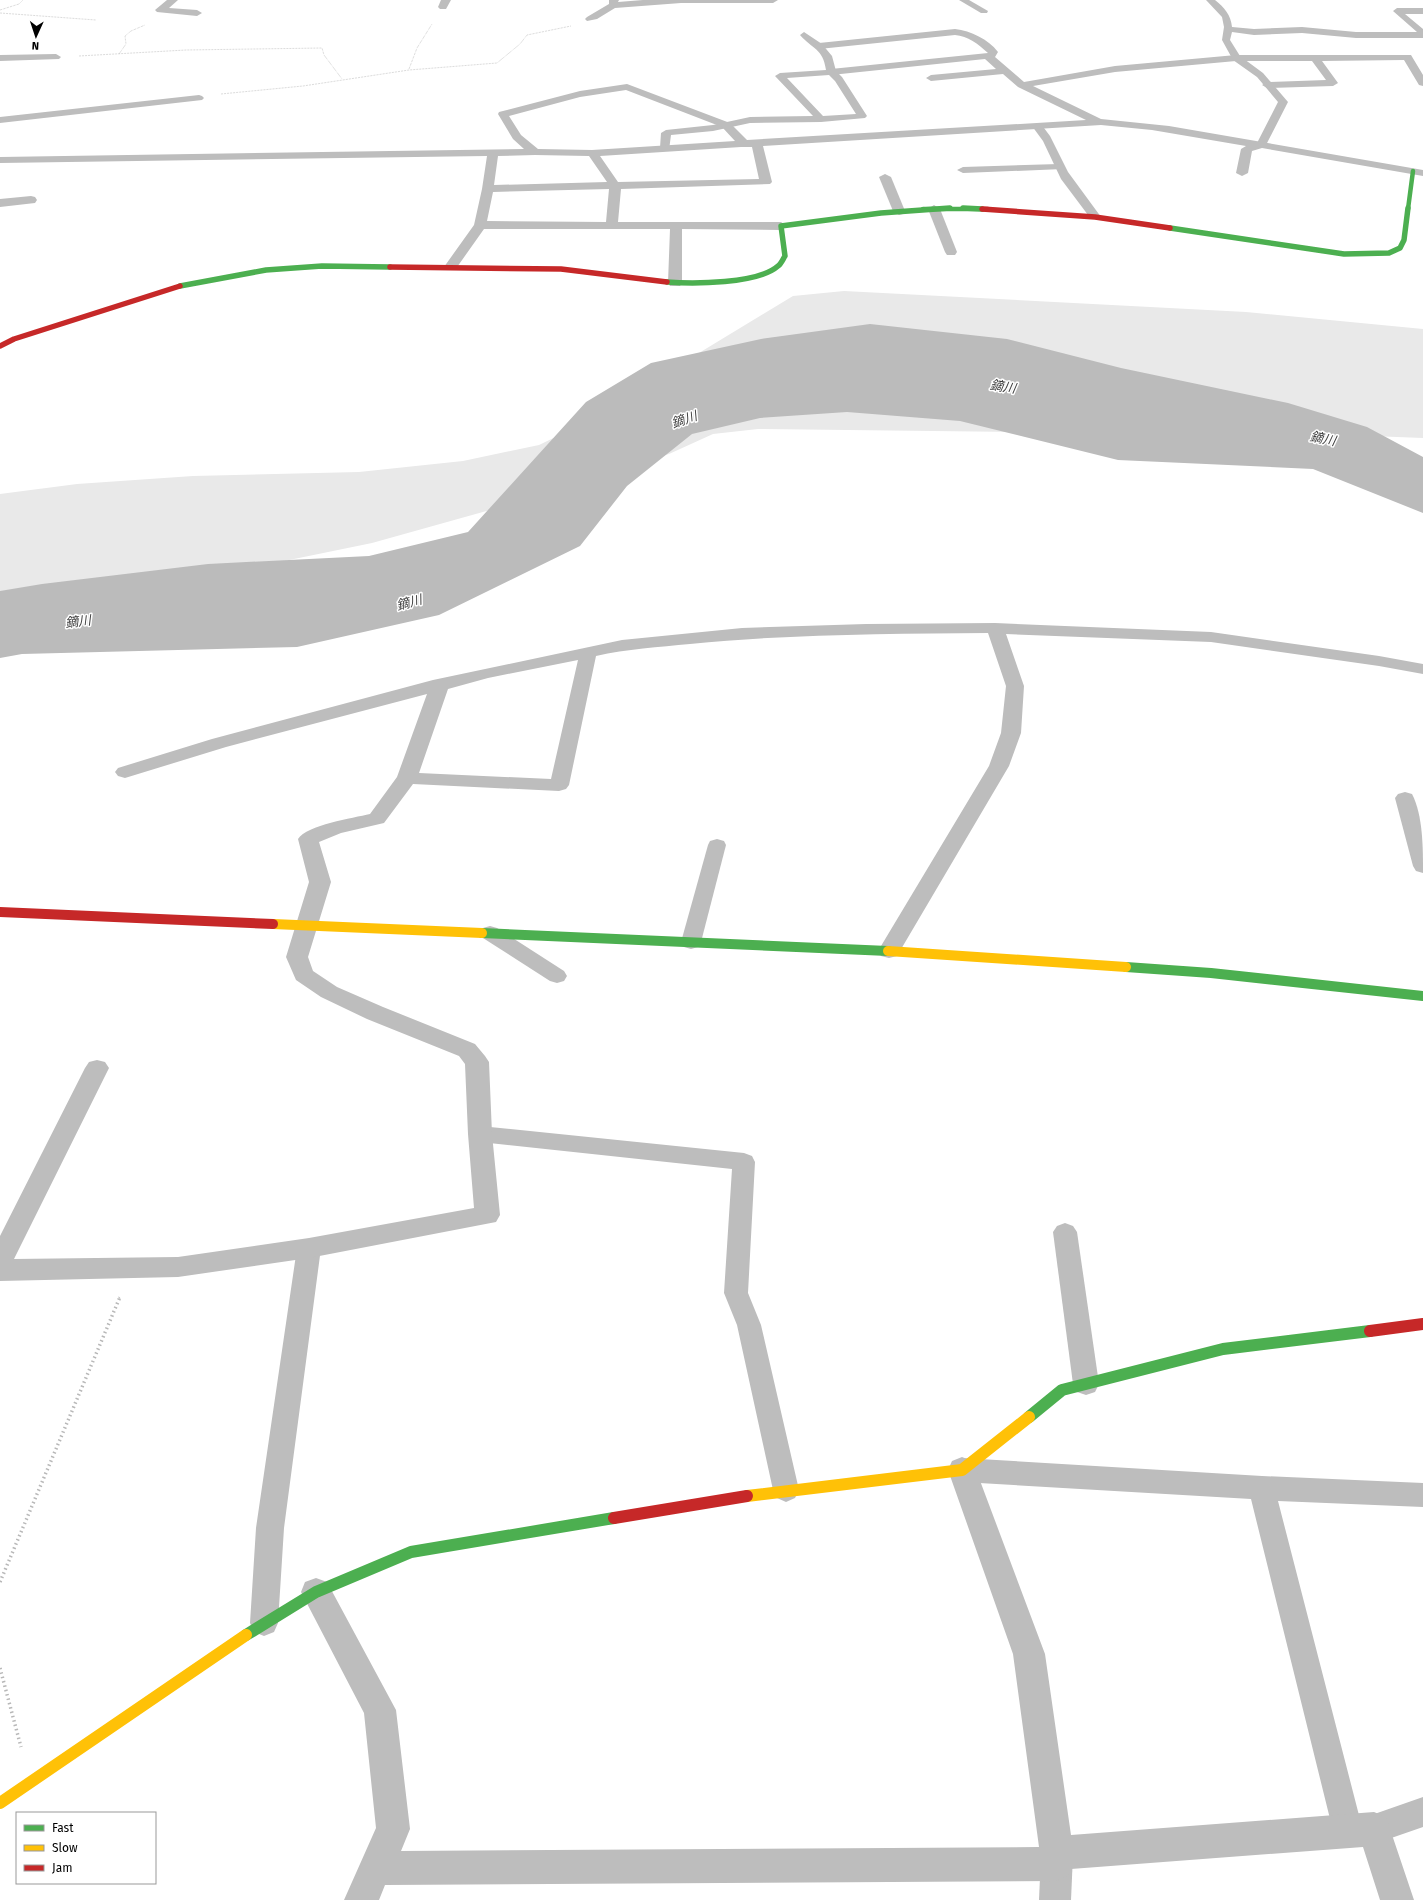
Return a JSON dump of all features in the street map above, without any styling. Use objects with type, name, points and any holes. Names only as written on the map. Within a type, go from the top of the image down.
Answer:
[{"type":"street","points":[[173,0],[160,10],[197,13]]},
{"type":"street","points":[[590,18],[600,16],[606,8],[614,2],[773,0]]},
{"type":"street","points":[[819,46],[966,32],[974,36],[993,52],[992,55],[987,56],[831,72]]},
{"type":"street","points":[[987,56],[1022,85],[1101,122]]},
{"type":"street","points":[[1022,85],[1115,69],[1236,58],[1407,57],[1421,83],[1423,83]]},
{"type":"street","points":[[1266,85],[1333,83],[1315,58]]},
{"type":"street","points":[[931,78],[1005,71]]},
{"type":"street","points":[[488,188],[766,182],[751,144],[726,125],[627,87],[580,94],[503,114],[517,137],[535,152]]},
{"type":"street","points":[[0,160],[535,152],[592,153],[1101,122],[1164,129],[1261,144],[1418,172],[1404,240],[1400,248],[1389,253],[1344,254],[1095,217],[965,208],[900,212],[781,226],[480,225]]},
{"type":"street","points":[[1242,174],[1247,149],[1261,144]]},
{"type":"street","points":[[450,267],[480,225],[488,188],[493,153]]},
{"type":"street","points":[[592,153],[615,186],[612,226]]},
{"type":"street","points":[[963,170],[1059,167]]},
{"type":"street","points":[[885,177],[900,212]]},
{"type":"street","points":[[0,203],[31,200]]},
{"type":"street","points":[[934,210],[951,252]]},
{"type":"street","points":[[675,284],[676,226]]},
{"type":"street","points":[[0,346],[14,339],[173,287],[266,270],[322,266],[561,269],[675,284],[726,282],[755,276],[777,267],[785,256],[781,226]]},
{"type":"street","points":[[889,951],[999,766],[1011,733],[1015,686],[995,628]]},
{"type":"street","points":[[125,772],[219,744],[486,672],[588,653],[622,645],[742,633],[866,629],[995,628],[1211,637],[1379,660],[1423,668]]},
{"type":"street","points":[[407,778],[559,785],[588,653]]},
{"type":"street","points":[[0,1270],[178,1266],[310,1248],[487,1215],[480,1134],[477,1062],[467,1050],[375,1013],[329,992],[304,975],[297,957],[320,882],[308,839],[335,828],[377,819],[407,778],[440,684]]},
{"type":"street","points":[[1405,798],[1423,866]]},
{"type":"street","points":[[0,912],[889,951],[1211,973],[1423,996]]},
{"type":"street","points":[[0,1262],[97,1068]]},
{"type":"street","points":[[0,1803],[264,1623],[316,1592],[411,1552],[786,1490],[962,1470],[1062,1390],[1223,1349],[1423,1324]]},
{"type":"street","points":[[962,1470],[1029,1654],[1056,1858]]},
{"type":"street","points":[[316,1592],[380,1710],[393,1829],[361,1900]]},
{"type":"street","points":[[375,1868],[1056,1858],[1361,1830],[1397,1900]]},
{"type":"lane","points":[[963,0],[984,11]]},
{"type":"lane","points":[[1210,0],[1225,12],[1229,29],[1226,40],[1236,58],[1260,75],[1266,85],[1283,102],[1275,112],[1269,130],[1261,144]]},
{"type":"lane","points":[[1423,11],[1397,11],[1423,34]]},
{"type":"lane","points":[[1229,29],[1254,32],[1302,30],[1356,35],[1423,34]]},
{"type":"lane","points":[[665,148],[666,133],[714,128],[750,120],[821,120],[862,116],[839,79],[831,72],[829,58],[819,46],[804,35]]},
{"type":"lane","points":[[0,58],[56,57]]},
{"type":"lane","points":[[821,120],[780,76],[831,72]]},
{"type":"lane","points":[[0,120],[199,98]]},
{"type":"lane","points":[[1037,126],[1049,141],[1059,167],[1095,217]]},
{"type":"lane","points":[[690,942],[717,845]]},
{"type":"lane","points":[[490,933],[558,976]]},
{"type":"lane","points":[[480,1134],[744,1162],[736,1294],[749,1325],[786,1490]]},
{"type":"lane","points":[[1065,1232],[1086,1384]]},
{"type":"lane","points":[[264,1623],[270,1528],[310,1248]]},
{"type":"lane","points":[[962,1470],[1262,1488],[1423,1495]]},
{"type":"lane","points":[[1262,1488],[1361,1830],[1423,1812]]},
{"type":"lane","points":[[1055,1900],[1056,1858]]},
{"type":"path","points":[[0,10],[19,4],[23,0]]},
{"type":"path","points":[[409,70],[417,48],[445,3]]},
{"type":"path","points":[[118,54],[126,44],[125,36],[131,31],[183,12]]},
{"type":"path","points":[[0,13],[96,20]]},
{"type":"path","points":[[199,98],[234,92],[303,86],[409,70],[497,63],[520,44],[527,34],[562,29],[590,18]]},
{"type":"path","points":[[56,57],[186,50],[322,48],[324,55],[342,80]]},
{"type":"path","points":[[0,1582],[121,1295]]},
{"type":"path","points":[[0,1668],[30,1782]]},
{"type":"shaded area","points":[[844,291],[1246,312],[1423,329],[1423,438],[1371,436],[758,429],[713,434],[669,454],[490,510],[372,543],[255,567],[0,605],[0,494],[77,484],[193,476],[359,472],[463,461],[539,445],[599,416],[661,376],[793,296]]},
{"type":"water","name":"鏑川","points":[[870,324],[1007,339],[1121,368],[1288,403],[1367,427],[1423,457],[1423,513],[1313,469],[1118,460],[960,421],[847,412],[760,418],[692,434],[627,486],[580,546],[439,615],[297,647],[22,654],[0,658],[0,591],[42,584],[208,564],[369,556],[468,532],[586,402],[651,363],[761,339]]},
{"type":"traffic: fast","points":[[1170,228],[1344,254],[1389,253],[1400,248],[1404,240],[1413,171]]},
{"type":"traffic: fast","points":[[667,282],[692,283],[725,281],[756,276],[769,271],[778,266],[785,256],[781,226],[906,211],[957,208],[982,209]]},
{"type":"traffic: fast","points":[[180,286],[266,270],[322,266],[390,267]]},
{"type":"traffic: fast","points":[[482,933],[888,951]]},
{"type":"traffic: fast","points":[[1126,967],[1211,973],[1423,996]]},
{"type":"traffic: fast","points":[[1029,1417],[1062,1390],[1223,1349],[1370,1331]]},
{"type":"traffic: fast","points":[[246,1635],[316,1592],[411,1552],[614,1518]]},
{"type":"traffic: slow","points":[[273,924],[482,933]]},
{"type":"traffic: slow","points":[[888,951],[1126,967]]},
{"type":"traffic: slow","points":[[747,1496],[786,1490],[962,1470],[1029,1417]]},
{"type":"traffic: slow","points":[[0,1803],[246,1635]]},
{"type":"traffic: jam","points":[[982,209],[1095,217],[1170,228]]},
{"type":"traffic: jam","points":[[390,267],[561,269],[667,282]]},
{"type":"traffic: jam","points":[[0,346],[14,339],[180,286]]},
{"type":"traffic: jam","points":[[0,912],[273,924]]},
{"type":"traffic: jam","points":[[1370,1331],[1423,1324]]},
{"type":"traffic: jam","points":[[614,1518],[747,1496]]}]
